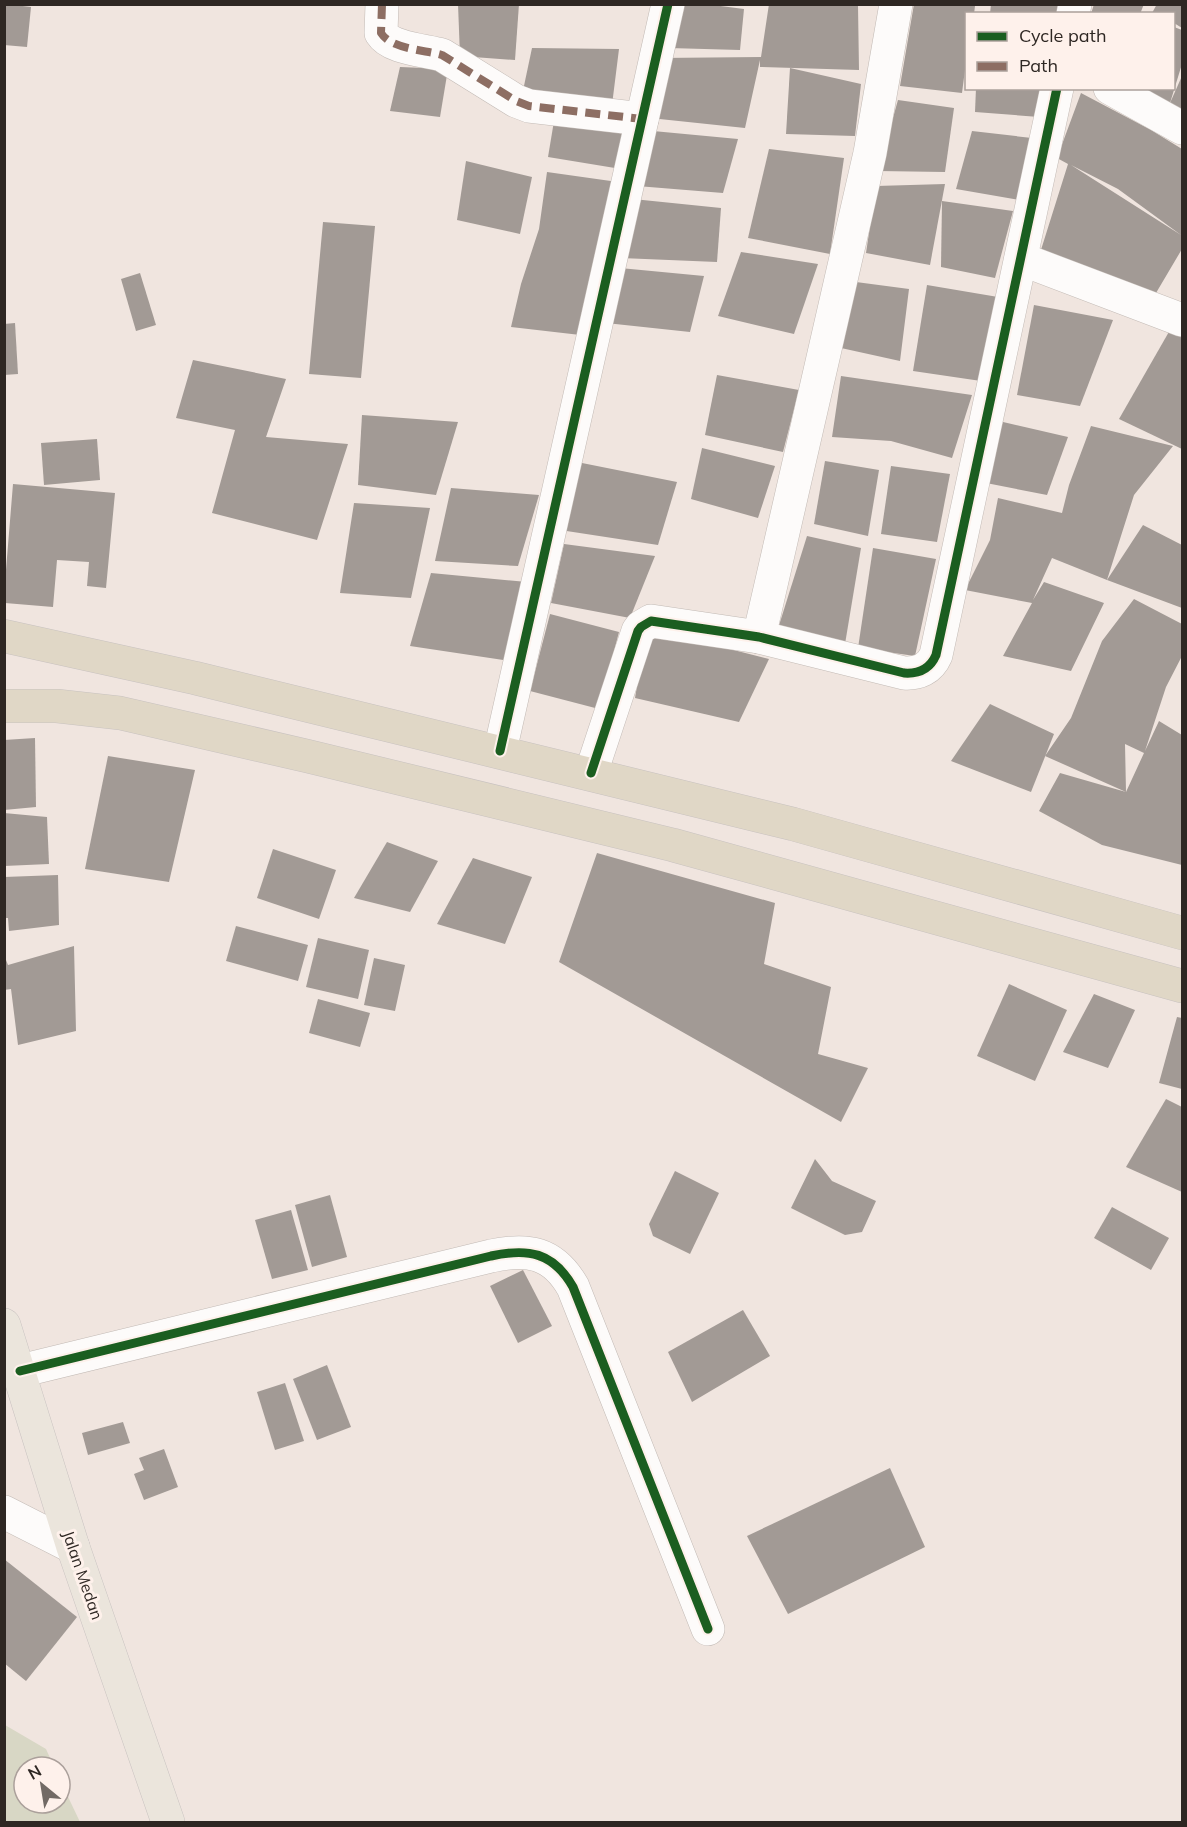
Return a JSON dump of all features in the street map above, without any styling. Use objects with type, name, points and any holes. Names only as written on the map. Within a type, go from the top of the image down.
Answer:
[{"type":"highway","points":[[4,636],[195,678],[591,773],[793,824],[1182,933]]},
{"type":"highway","points":[[4,706],[57,706],[120,713],[242,740],[673,845],[1182,987]]},
{"type":"main road","name":"Jalan Medan","points":[[4,1324],[73,1547],[168,1822]]},
{"type":"street","points":[[382,4],[381,33],[388,41],[442,55],[516,101],[529,106],[642,119]]},
{"type":"street","points":[[500,751],[668,4]]},
{"type":"street","points":[[759,637],[870,153],[896,4]]},
{"type":"street","points":[[591,773],[641,627],[655,621],[759,637],[904,673],[914,674],[933,663],[1057,90]]},
{"type":"street","points":[[1114,90],[1182,128]]},
{"type":"street","points":[[1021,259],[1182,320]]},
{"type":"street","points":[[20,1371],[491,1256],[510,1252],[526,1252],[543,1257],[565,1273],[573,1287],[708,1629]]},
{"type":"street","points":[[4,1512],[73,1547]]},
{"type":"green space","points":[[5,1725],[46,1749],[49,1755],[12,1755],[12,1815],[72,1815],[72,1805],[80,1822],[5,1822]]},
{"type":"building","points":[[6,4],[31,7],[27,47],[4,45]]},
{"type":"building","points":[[458,4],[519,4],[515,60],[460,56]]},
{"type":"building","points":[[674,4],[705,4],[744,9],[740,50],[669,48]]},
{"type":"building","points":[[769,4],[858,6],[859,70],[760,67],[760,60],[745,128],[650,118],[659,58],[761,57]]},
{"type":"building","points":[[914,4],[975,6],[974,12],[965,12],[965,70],[962,93],[900,86]]},
{"type":"building","points":[[991,4],[1064,4],[1063,12],[990,12]]},
{"type":"building","points":[[1094,4],[1144,4],[1141,12],[1092,12]]},
{"type":"building","points":[[1157,4],[1182,4],[1182,28],[1175,24],[1175,12],[1153,12]]},
{"type":"building","points":[[1175,27],[1182,30],[1182,64],[1175,87]]},
{"type":"building","points":[[532,48],[619,49],[612,105],[521,100]]},
{"type":"building","points":[[400,67],[448,69],[440,117],[390,111]]},
{"type":"building","points":[[790,68],[861,84],[855,136],[786,134]]},
{"type":"building","points":[[1182,76],[1182,109],[1170,103]]},
{"type":"building","points":[[976,90],[1042,90],[1039,117],[975,112]]},
{"type":"building","points":[[1142,90],[1174,90],[1170,103]]},
{"type":"building","points":[[1081,93],[1182,149],[1182,249],[1156,293],[1040,253],[1068,164],[1057,158]],"holes":[[[1071,165],[1118,189],[1181,235]]]},
{"type":"building","points":[[898,100],[954,108],[945,172],[878,171]]},
{"type":"building","points":[[555,115],[632,120],[621,169],[548,157]]},
{"type":"building","points":[[653,131],[738,139],[723,193],[637,186]]},
{"type":"building","points":[[972,131],[1032,138],[1019,200],[956,189]]},
{"type":"building","points":[[769,149],[844,158],[830,254],[748,238]]},
{"type":"building","points":[[466,161],[532,177],[520,234],[457,220]]},
{"type":"building","points":[[547,172],[625,183],[589,336],[511,327],[521,284],[539,229]]},
{"type":"building","points":[[945,184],[930,265],[866,253],[876,186]]},
{"type":"building","points":[[633,199],[721,208],[717,262],[621,258]]},
{"type":"building","points":[[942,201],[1013,211],[995,278],[941,267]]},
{"type":"building","points":[[323,222],[375,226],[361,378],[309,374]]},
{"type":"building","points":[[741,252],[818,264],[794,334],[718,316]]},
{"type":"building","points":[[620,268],[704,276],[690,332],[606,323]]},
{"type":"building","points":[[140,273],[156,325],[136,331],[121,279]]},
{"type":"building","points":[[856,282],[909,289],[900,361],[841,348]]},
{"type":"building","points":[[927,285],[998,297],[981,381],[913,371]]},
{"type":"building","points":[[1034,305],[1113,320],[1080,406],[1017,395]]},
{"type":"building","points":[[15,323],[18,374],[4,375],[4,324]]},
{"type":"building","points":[[1170,330],[1182,338],[1182,449],[1119,419]]},
{"type":"building","points":[[193,360],[286,379],[266,437],[348,444],[317,540],[212,513],[235,430],[176,418]]},
{"type":"building","points":[[717,375],[799,390],[783,452],[705,435]]},
{"type":"building","points":[[841,376],[972,395],[952,458],[891,441],[832,437]]},
{"type":"building","points":[[362,415],[458,422],[436,495],[358,485]]},
{"type":"building","points":[[1003,422],[1068,437],[1047,495],[981,482]]},
{"type":"building","points":[[1091,426],[1173,446],[1134,495],[1107,580],[1052,558],[1033,600],[1044,582],[1104,603],[1071,671],[1003,656],[1032,603],[965,590],[990,540],[998,498],[1062,513],[1069,485]]},
{"type":"building","points":[[97,439],[100,480],[44,485],[41,443]]},
{"type":"building","points":[[702,448],[775,466],[758,518],[691,499]]},
{"type":"building","points":[[825,461],[879,470],[868,536],[814,524]]},
{"type":"building","points":[[582,463],[677,482],[658,545],[560,530]]},
{"type":"building","points":[[891,466],[950,474],[937,542],[881,534]]},
{"type":"building","points":[[13,484],[115,493],[106,588],[87,586],[89,562],[57,560],[53,607],[5,603]]},
{"type":"building","points":[[451,488],[539,495],[518,566],[435,561]]},
{"type":"building","points":[[354,503],[430,508],[411,598],[340,593]]},
{"type":"building","points":[[1143,525],[1182,545],[1182,608],[1107,580]]},
{"type":"building","points":[[807,536],[861,548],[844,650],[776,635]]},
{"type":"building","points":[[564,544],[655,556],[630,618],[551,603]]},
{"type":"building","points":[[873,548],[936,559],[915,656],[858,648]]},
{"type":"building","points":[[431,573],[527,582],[516,662],[410,646]]},
{"type":"building","points":[[1134,599],[1182,624],[1182,656],[1166,687],[1145,751],[1159,721],[1182,735],[1182,865],[1102,845],[1039,811],[1060,773],[1126,792],[1045,756],[1071,718],[1102,641]],"holes":[[[1125,744],[1144,753],[1126,792]]]},
{"type":"building","points":[[550,614],[619,632],[599,709],[530,691]]},
{"type":"building","points":[[647,628],[769,659],[739,722],[635,698]]},
{"type":"building","points":[[990,704],[1054,734],[1031,792],[951,761]]},
{"type":"building","points":[[35,738],[36,807],[4,810],[4,740]]},
{"type":"building","points":[[108,756],[195,770],[169,882],[85,869]]},
{"type":"building","points":[[4,813],[47,817],[49,864],[4,866]]},
{"type":"building","points":[[387,842],[438,861],[410,912],[354,898]]},
{"type":"building","points":[[273,849],[336,870],[319,919],[257,898]]},
{"type":"building","points":[[597,853],[775,903],[764,964],[831,987],[818,1054],[868,1068],[841,1122],[559,962]]},
{"type":"building","points":[[473,858],[532,877],[505,944],[437,924]]},
{"type":"building","points":[[58,875],[59,925],[9,931],[8,918],[4,918],[4,877]]},
{"type":"building","points":[[236,926],[308,945],[298,981],[226,961]]},
{"type":"building","points":[[318,938],[369,950],[358,999],[306,987]]},
{"type":"building","points":[[74,946],[76,1031],[18,1045],[11,989],[4,990],[4,955],[8,965]]},
{"type":"building","points":[[374,958],[405,965],[395,1011],[364,1005]]},
{"type":"building","points":[[1009,984],[1067,1010],[1035,1081],[977,1056]]},
{"type":"building","points":[[1094,994],[1135,1010],[1108,1068],[1063,1052]]},
{"type":"building","points":[[318,999],[370,1013],[360,1047],[309,1033]]},
{"type":"building","points":[[1177,1017],[1182,1018],[1182,1089],[1159,1083]]},
{"type":"building","points":[[1166,1099],[1182,1107],[1182,1192],[1126,1167]]},
{"type":"building","points":[[815,1159],[832,1181],[876,1201],[862,1232],[845,1235],[791,1208]]},
{"type":"building","points":[[675,1171],[719,1193],[690,1254],[653,1236],[649,1224]]},
{"type":"building","points":[[330,1195],[347,1257],[312,1267],[295,1205]]},
{"type":"building","points":[[1112,1207],[1169,1238],[1151,1270],[1094,1238]]},
{"type":"building","points":[[291,1210],[308,1270],[272,1279],[255,1220]]},
{"type":"building","points":[[523,1270],[552,1326],[518,1343],[490,1286]]},
{"type":"building","points":[[743,1310],[770,1356],[692,1402],[668,1352]]},
{"type":"building","points":[[327,1365],[351,1427],[317,1440],[293,1379]]},
{"type":"building","points":[[285,1383],[304,1441],[275,1450],[257,1392]]},
{"type":"building","points":[[123,1422],[130,1443],[88,1455],[82,1433]]},
{"type":"building","points":[[164,1449],[178,1487],[144,1500],[134,1474],[144,1470],[139,1458]]},
{"type":"building","points":[[890,1468],[925,1547],[788,1614],[747,1536]]},
{"type":"building","points":[[4,1559],[77,1617],[26,1681],[4,1663]]},
{"type":"marked path","points":[[382,4],[381,33],[386,38],[400,46],[442,55],[516,101],[529,106],[642,119],[643,114]]},
{"type":"cycle path","points":[[500,751],[668,4]]},
{"type":"cycle path","points":[[591,773],[638,631],[651,621],[759,637],[904,673],[923,670],[933,660],[936,655],[1057,90]]},
{"type":"cycle path","points":[[20,1371],[491,1256],[517,1253],[538,1255],[557,1266],[573,1287],[708,1629]]}]
